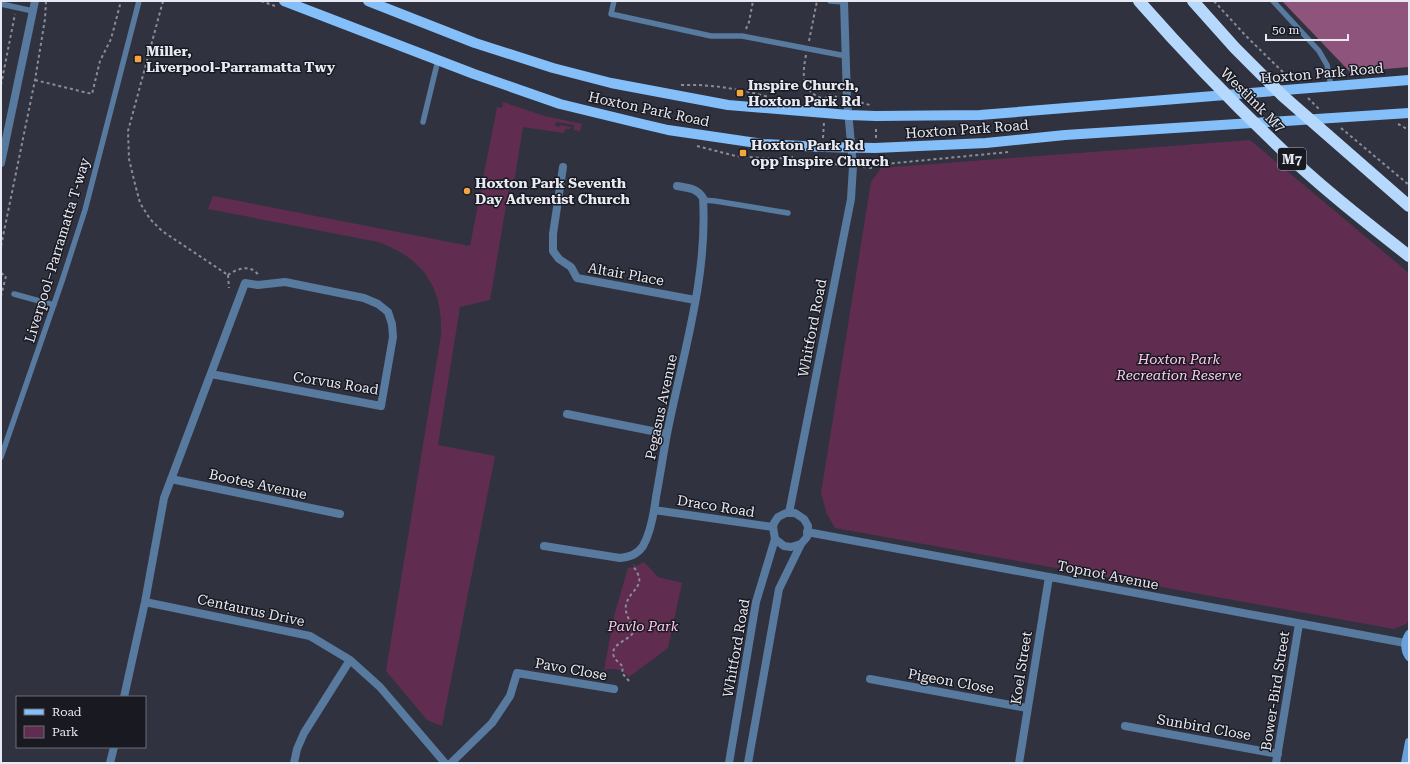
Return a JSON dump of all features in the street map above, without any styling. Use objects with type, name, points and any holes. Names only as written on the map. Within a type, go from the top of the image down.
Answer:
[{"type":"highway","name":"Westlink M7","points":[[1139,1],[1184,52],[1274,143],[1347,208],[1409,256]]},
{"type":"highway","name":"Westlink M7","points":[[1193,1],[1235,48],[1284,96],[1409,206]]},
{"type":"main road","name":"Hoxton Park Road","points":[[284,1],[474,74],[560,104],[634,122],[764,144],[875,148],[986,143],[1065,135],[1409,113]]},
{"type":"main road","name":"Hoxton Park Road","points":[[368,1],[475,43],[611,83],[728,105],[849,115],[988,115],[1409,80]]},
{"type":"main road","points":[[1409,634],[1405,644],[1405,649],[1409,657]]},
{"type":"main road","points":[[1407,760],[1409,742]]},
{"type":"street","points":[[1,163],[35,1]]},
{"type":"street","name":"Whitford Road","points":[[789,513],[851,199],[853,166],[847,99],[844,2]]},
{"type":"street","name":"Altair Place","points":[[563,168],[553,234],[553,251],[559,259],[571,267],[577,278],[695,300]]},
{"type":"street","points":[[677,186],[691,189],[700,193],[703,200]]},
{"type":"street","name":"Pegasus Avenue","points":[[544,546],[610,557],[628,557],[636,554],[646,540],[654,510],[667,434],[682,373],[695,300],[703,244],[703,200]]},
{"type":"street","name":"Corvus Road","points":[[124,696],[145,602],[164,498],[245,283],[262,284],[285,282],[364,298],[378,304],[388,312],[392,324],[392,337],[381,406],[211,374]]},
{"type":"street","points":[[567,414],[667,434]]},
{"type":"street","name":"Bootes Avenue","points":[[171,479],[340,514]]},
{"type":"street","name":"Draco Road","points":[[654,510],[773,527]]},
{"type":"street","points":[[748,763],[779,589],[801,544],[806,537],[808,526],[804,519],[795,513],[786,513],[778,517],[773,527],[775,539],[784,546],[791,547],[801,544]]},
{"type":"street","name":"Topnot Avenue","points":[[807,532],[1405,644]]},
{"type":"street","name":"Whitford Road","points":[[729,763],[756,602],[775,539]]},
{"type":"street","name":"Koel Street","points":[[1019,763],[1049,577]]},
{"type":"street","name":"Centaurus Drive","points":[[145,602],[310,636],[350,660],[380,687],[445,763]]},
{"type":"street","name":"Bower-Bird Street","points":[[1276,763],[1299,624]]},
{"type":"street","points":[[294,763],[297,749],[304,733],[350,660]]},
{"type":"street","name":"Pavo Close","points":[[451,763],[492,723],[510,696],[517,673],[614,690]]},
{"type":"street","name":"Pigeon Close","points":[[870,679],[1028,708]]},
{"type":"street","name":"Sunbird Close","points":[[1125,726],[1278,754]]},
{"type":"street","points":[[110,763],[114,748]]},
{"type":"lane","name":"Liverpool–Parramatta T-way","points":[[1,457],[54,305],[85,210],[139,1]]},
{"type":"lane","points":[[614,1],[611,14],[711,36],[742,36],[846,56]]},
{"type":"lane","points":[[830,1],[844,2]]},
{"type":"lane","points":[[1273,1],[1319,51],[1327,65],[1331,86]]},
{"type":"lane","points":[[1,4],[33,11]]},
{"type":"lane","points":[[423,122],[438,60]]},
{"type":"lane","points":[[703,200],[788,214]]},
{"type":"lane","points":[[14,294],[54,305]]},
{"type":"path","points":[[1,246],[35,80],[45,19],[46,1]]},
{"type":"path","points":[[35,80],[92,94],[100,61],[111,39],[121,1]]},
{"type":"path","points":[[163,1],[128,131],[130,159],[135,184],[140,203],[150,219],[162,231],[228,275]]},
{"type":"path","points":[[742,36],[749,22],[753,1]]},
{"type":"path","points":[[1214,1],[1246,36]]},
{"type":"path","points":[[1,85],[16,8]]},
{"type":"path","points":[[680,85],[702,84],[734,88],[769,97]]},
{"type":"path","points":[[819,104],[829,95]]},
{"type":"path","points":[[822,147],[826,99]]},
{"type":"path","points":[[875,165],[876,116]]},
{"type":"path","points":[[1396,124],[1409,130]]},
{"type":"path","points":[[228,275],[234,270],[246,268],[253,270],[258,274],[262,284]]},
{"type":"path","points":[[1,273],[6,276],[1,296]]},
{"type":"path","points":[[228,275],[229,288]]},
{"type":"path","points":[[629,681],[622,673],[623,667],[615,659],[613,653],[616,646],[629,637],[633,632],[626,606],[639,583],[639,574],[633,566],[637,563]]},
{"type":"green space","points":[[503,102],[545,116],[582,124],[580,131],[574,130],[574,125],[556,122],[555,126],[559,127],[560,125],[571,127],[570,129],[565,129],[564,133],[523,127],[513,189],[509,188],[490,300],[460,307],[438,445],[495,456],[442,726],[427,720],[386,671],[441,335],[441,318],[434,289],[427,276],[418,266],[394,249],[378,242],[208,209],[213,196],[470,246],[497,107],[502,108]]},
{"type":"green space","name":"Hoxton Park Recreation Reserve","points":[[1250,140],[1409,273],[1409,620],[1406,624],[1394,629],[835,528],[827,514],[821,493],[871,182],[881,168]]},
{"type":"green space","name":"Pavlo Park","points":[[644,562],[658,577],[682,583],[668,648],[629,677],[624,672],[618,670],[604,670],[614,616],[628,568]]},
{"type":"shaded area","points":[[1282,1],[1409,1],[1409,67],[1350,72]]},
{"type":"place","name":"Miller, Liverpool-Parramatta Twy","points":[[138,59]]},
{"type":"place","name":"Inspire Church, Hoxton Park Rd","points":[[740,93]]},
{"type":"place","name":"Hoxton Park Rd opp Inspire Church","points":[[743,153]]},
{"type":"place","name":"Hoxton Park Seventh Day Adventist Church","points":[[467,191]]}]
